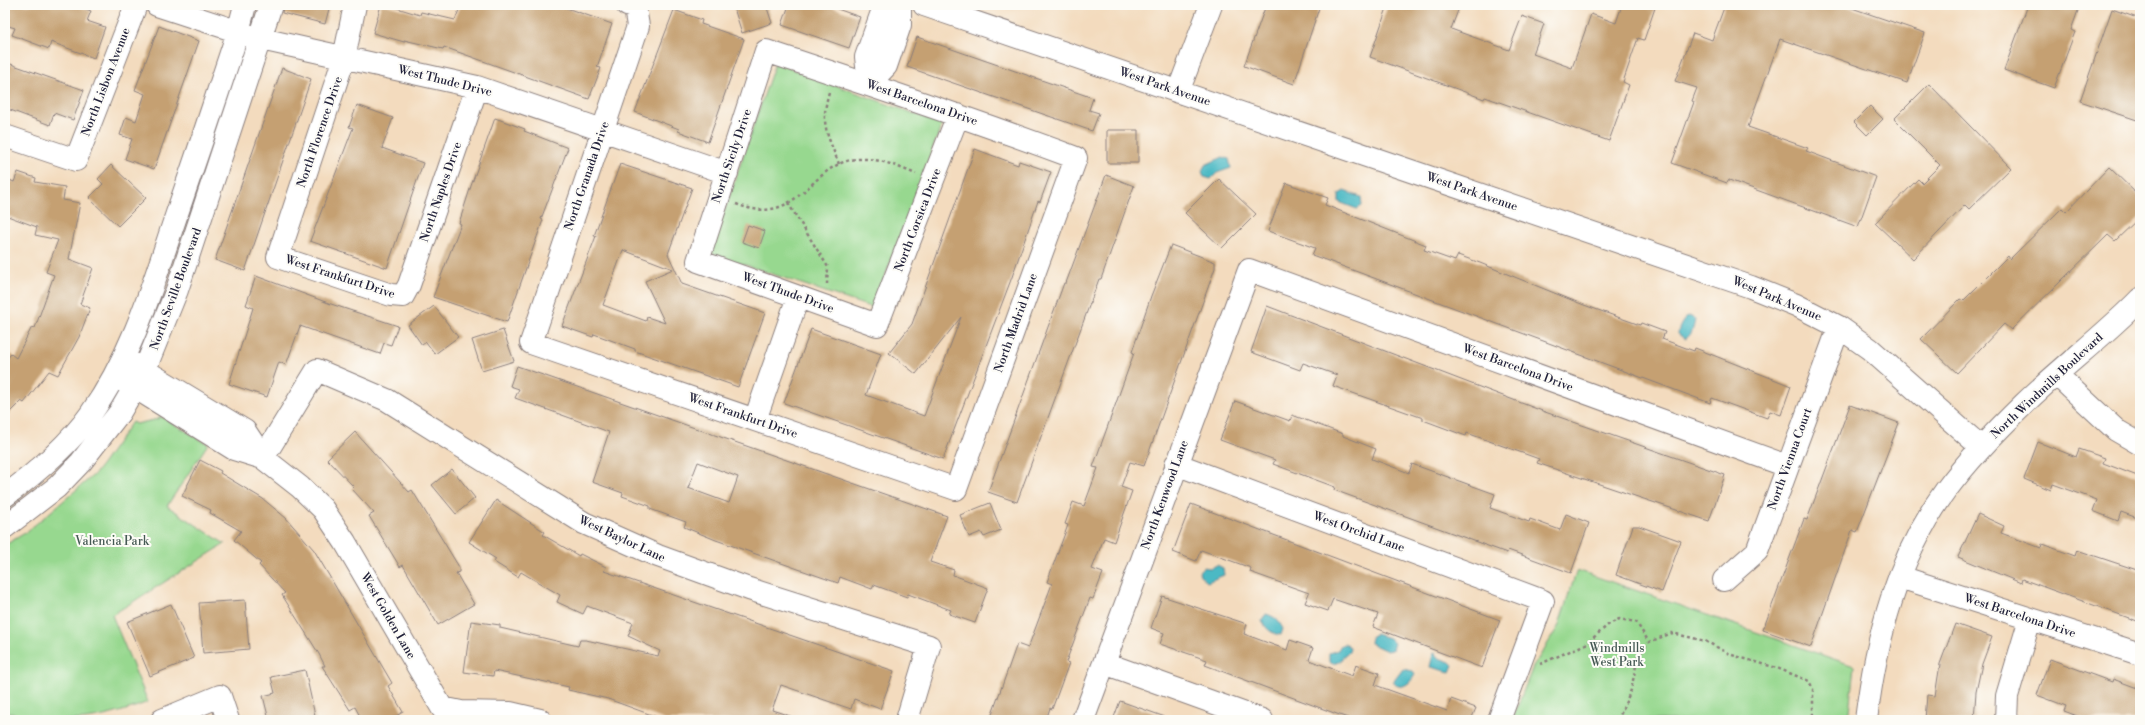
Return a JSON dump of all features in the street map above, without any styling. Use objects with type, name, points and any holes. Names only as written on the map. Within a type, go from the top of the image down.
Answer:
[{"type":"street","name":"North Lisbon Avenue","points":[[5,136],[76,160],[136,5]]},
{"type":"street","name":"West Thude Drive","points":[[157,5],[261,39],[477,87],[727,172]]},
{"type":"street","name":"North Seville Boulevard","points":[[5,496],[31,476],[64,446],[89,416],[119,367],[154,283],[238,32],[245,5]]},
{"type":"street","name":"North Seville Boulevard","points":[[5,527],[57,487],[82,462],[120,412],[145,369],[165,325],[271,5]]},
{"type":"street","name":"North Florence Drive","points":[[278,257],[344,58],[355,5]]},
{"type":"street","points":[[869,84],[866,58],[881,15],[891,5]]},
{"type":"street","points":[[869,84],[886,66],[900,25],[900,5]]},
{"type":"street","name":"West Park Avenue","points":[[924,5],[1751,287],[1796,305],[1839,327],[1870,349],[1981,447]]},
{"type":"street","points":[[1178,92],[1211,5]]},
{"type":"street","name":"North Granada Drive","points":[[531,343],[638,26],[631,6]]},
{"type":"street","name":"West Barcelona Drive","points":[[766,51],[958,114],[1076,158]]},
{"type":"street","name":"North Sicily Drive","points":[[698,261],[766,51]]},
{"type":"street","name":"North Naples Drive","points":[[403,296],[409,285],[477,87]]},
{"type":"street","name":"North Corsica Drive","points":[[877,325],[958,114]]},
{"type":"street","name":"North Madrid Lane","points":[[956,489],[1076,158]]},
{"type":"street","name":"West Frankfurt Drive","points":[[278,257],[391,295],[403,296]]},
{"type":"street","name":"West Thude Drive","points":[[698,261],[877,325]]},
{"type":"street","name":"West Barcelona Drive","points":[[1249,270],[1787,466]]},
{"type":"street","name":"North Kenwood Lane","points":[[1083,720],[1176,464],[1249,270]]},
{"type":"street","points":[[755,420],[798,297]]},
{"type":"street","name":"North Windmills Boulevard","points":[[1866,720],[1878,646],[1888,608],[1919,533],[1932,511],[1946,490],[1981,447],[2026,402],[2140,299]]},
{"type":"street","name":"North Vienna Court","points":[[1724,580],[1757,551],[1839,327]]},
{"type":"street","name":"West Frankfurt Drive","points":[[531,343],[956,489]]},
{"type":"street","name":"West Golden Lane","points":[[119,367],[145,369],[245,431],[263,458],[300,487],[323,509],[442,708],[461,712],[510,713],[540,720]]},
{"type":"street","name":"West Golden Lane","points":[[119,367],[135,388],[234,449],[263,458]]},
{"type":"street","name":"West Baylor Lane","points":[[263,458],[317,370],[387,400],[584,523],[658,556],[749,589],[929,646],[907,720]]},
{"type":"street","points":[[2057,375],[2116,430],[2140,444]]},
{"type":"street","name":"West Orchid Lane","points":[[1176,464],[1543,601],[1518,668]]},
{"type":"street","name":"West Barcelona Drive","points":[[1900,577],[2140,654]]},
{"type":"street","points":[[2006,720],[2007,696],[2030,619]]},
{"type":"street","points":[[1104,663],[1262,720]]},
{"type":"street","points":[[1499,720],[1518,668]]},
{"type":"street","points":[[162,720],[220,696],[228,720]]},
{"type":"path","points":[[830,90],[824,110],[825,128],[839,164]]},
{"type":"path","points":[[718,197],[746,208],[761,210],[772,209],[788,203],[839,164],[859,159],[879,160],[933,180]]},
{"type":"path","points":[[788,203],[828,267],[827,284]]},
{"type":"path","points":[[1518,668],[1542,663],[1586,644],[1608,625],[1619,619],[1636,622],[1649,642]]},
{"type":"path","points":[[1618,720],[1631,690],[1638,656],[1649,642],[1672,633],[1720,647],[1732,655],[1777,668],[1809,681],[1813,689],[1813,720]]},
{"type":"green space","points":[[775,63],[942,124],[873,308],[710,253]]},
{"type":"green space","name":"Valencia Park","points":[[160,416],[208,444],[167,506],[225,544],[112,615],[148,702],[111,714],[78,720],[44,719],[5,712],[5,545],[25,533],[96,473],[132,422],[136,424],[158,419]]},
{"type":"green space","name":"Windmills West Park","points":[[1577,570],[1854,666],[1848,720],[1512,720],[1533,667],[1558,627]]},
{"type":"water","points":[[1223,157],[1229,159],[1231,168],[1217,173],[1211,179],[1204,177],[1202,171],[1205,165]]},
{"type":"water","points":[[1344,191],[1361,197],[1362,206],[1357,209],[1339,202],[1339,194]]},
{"type":"water","points":[[1689,316],[1695,319],[1695,322],[1691,333],[1685,339],[1678,334],[1678,332],[1683,321]]},
{"type":"water","points":[[1217,565],[1223,568],[1224,575],[1207,582],[1200,575],[1199,571],[1203,567],[1210,568]]},
{"type":"water","points":[[1266,614],[1274,617],[1280,623],[1283,629],[1281,635],[1270,631],[1265,626],[1262,621]]},
{"type":"water","points":[[1376,634],[1389,638],[1394,643],[1392,650],[1387,651],[1370,643],[1371,636]]},
{"type":"water","points":[[1345,644],[1350,647],[1349,652],[1344,655],[1341,661],[1333,664],[1329,662],[1329,653],[1338,650],[1341,645]]},
{"type":"water","points":[[1435,653],[1436,657],[1450,662],[1453,665],[1450,672],[1430,667],[1433,654]]},
{"type":"water","points":[[1403,669],[1413,671],[1415,674],[1406,685],[1396,685],[1393,682]]},
{"type":"building","points":[[5,5],[76,5],[91,11],[87,21],[105,27],[94,58],[51,42],[49,49],[12,35],[15,28],[5,25]]},
{"type":"building","points":[[283,5],[330,5],[325,24],[282,13]]},
{"type":"building","points":[[381,5],[387,5],[420,15],[421,12],[455,20],[461,5],[558,5],[612,24],[597,67],[601,68],[589,99],[444,47],[443,49],[404,40],[404,42],[373,33]]},
{"type":"building","points":[[733,5],[766,5],[772,23],[742,33]]},
{"type":"building","points":[[789,5],[826,5],[860,17],[849,48],[782,25]]},
{"type":"building","points":[[1266,5],[1320,5],[1294,84],[1244,66]]},
{"type":"building","points":[[1388,5],[1460,5],[1451,29],[1509,50],[1522,16],[1544,24],[1533,54],[1572,68],[1591,14],[1616,23],[1622,5],[1656,5],[1644,40],[1638,38],[1623,82],[1629,85],[1609,141],[1485,97],[1484,99],[1370,57]]},
{"type":"building","points":[[1725,5],[1843,5],[1925,33],[1907,83],[1780,39],[1748,127],[1808,148],[1806,151],[1876,177],[1858,227],[1729,180],[1727,183],[1672,163],[1694,102],[1692,101],[1697,88],[1675,81],[1693,33],[1712,40]]},
{"type":"building","points":[[2028,5],[2080,5],[2071,30],[2075,32],[2054,88],[2004,70]]},
{"type":"building","points":[[2112,9],[2140,19],[2140,121],[2080,101]]},
{"type":"building","points":[[674,10],[702,20],[701,24],[744,39],[708,142],[678,131],[679,129],[635,112]]},
{"type":"building","points":[[159,26],[199,41],[154,169],[125,159],[132,139],[120,135],[126,117],[136,121],[145,94],[135,90]]},
{"type":"building","points":[[917,37],[1093,98],[1089,110],[1099,113],[1092,131],[907,67]]},
{"type":"building","points":[[5,62],[84,90],[73,120],[54,113],[50,125],[5,108]]},
{"type":"building","points":[[282,68],[311,79],[245,271],[215,260]]},
{"type":"building","points":[[1929,84],[2011,168],[1969,209],[1965,205],[1913,259],[1875,223],[1918,179],[1922,183],[1940,165],[1894,119]]},
{"type":"building","points":[[357,105],[393,118],[382,148],[423,163],[387,268],[310,241],[353,128],[349,127]]},
{"type":"building","points":[[1870,106],[1883,119],[1867,135],[1854,122]]},
{"type":"building","points":[[495,118],[525,129],[524,131],[568,148],[541,219],[543,220],[507,322],[433,297],[461,224],[459,223]]},
{"type":"building","points":[[1107,130],[1138,130],[1138,163],[1107,163]]},
{"type":"building","points":[[975,149],[1018,165],[1019,161],[1051,172],[1040,202],[1038,201],[1012,277],[943,459],[784,403],[811,329],[881,354],[866,395],[924,416],[961,317],[916,374],[889,353],[912,324]]},
{"type":"building","points":[[620,164],[692,188],[668,254],[682,284],[765,313],[738,387],[635,351],[635,349],[594,334],[593,337],[562,326],[596,236],[594,236]],"holes":[[[623,250],[673,269],[645,281],[665,323],[647,317],[646,321],[603,305]]]},
{"type":"building","points":[[111,165],[146,198],[118,226],[89,198],[103,184],[98,179]]},
{"type":"building","points":[[2109,167],[2140,197],[2140,217],[2115,241],[2108,235],[2011,330],[2004,324],[1957,373],[1921,339],[1960,299],[1963,301],[2008,256],[2010,259],[2062,208],[2066,212]]},
{"type":"building","points":[[18,172],[36,178],[35,182],[65,187],[63,200],[80,203],[69,259],[93,268],[80,304],[90,308],[79,337],[58,375],[49,371],[24,403],[21,401],[5,417],[5,361],[11,354],[16,358],[32,327],[35,328],[54,275],[46,272],[58,240],[35,235],[37,227],[5,215],[5,178],[14,182]]},
{"type":"building","points":[[1106,175],[1134,186],[1101,279],[1099,279],[1017,502],[988,492],[1064,283],[1066,283]]},
{"type":"building","points":[[1219,179],[1256,214],[1222,248],[1185,213]]},
{"type":"building","points":[[1286,183],[1328,198],[1325,205],[1426,245],[1424,250],[1455,261],[1458,255],[1480,263],[1584,305],[1640,325],[1641,323],[1665,332],[1662,339],[1694,351],[1695,348],[1791,386],[1781,415],[1770,411],[1767,418],[1712,398],[1710,403],[1312,255],[1315,248],[1268,231]]},
{"type":"building","points":[[748,225],[765,231],[759,248],[742,242]]},
{"type":"building","points":[[1171,245],[1215,262],[1215,268],[1144,466],[1130,462],[1121,487],[1132,491],[1114,542],[1104,538],[1092,569],[1103,573],[1093,599],[1090,598],[1066,662],[1069,663],[1052,709],[1050,708],[1046,720],[990,720],[1017,644],[1028,648],[1052,584],[1047,582],[1068,525],[1065,524],[1073,502],[1084,506],[1098,468],[1093,467],[1134,353],[1132,352],[1151,296]]},
{"type":"building","points":[[256,276],[331,304],[398,326],[391,345],[384,343],[380,354],[300,326],[286,365],[279,362],[267,397],[229,384],[253,308],[246,305]]},
{"type":"building","points":[[434,306],[458,337],[435,354],[426,342],[422,345],[408,325]]},
{"type":"building","points":[[1267,306],[1545,412],[1725,475],[1709,521],[1537,463],[1539,459],[1467,433],[1466,436],[1423,420],[1423,418],[1333,386],[1337,375],[1303,363],[1300,370],[1251,352]]},
{"type":"building","points":[[503,330],[514,361],[482,371],[472,340]]},
{"type":"building","points":[[517,366],[947,516],[930,562],[954,570],[953,575],[988,588],[975,623],[949,614],[951,610],[908,594],[907,597],[874,585],[872,589],[840,577],[838,583],[716,540],[684,527],[686,522],[650,509],[650,506],[622,496],[623,493],[592,482],[609,432],[515,398],[519,389],[510,386]],"holes":[[[698,462],[738,477],[729,503],[688,488]]]},
{"type":"building","points":[[1235,401],[1290,421],[1292,415],[1343,434],[1343,436],[1376,449],[1372,459],[1409,473],[1412,464],[1495,494],[1490,508],[1529,522],[1530,519],[1560,530],[1566,514],[1589,523],[1571,573],[1508,550],[1507,553],[1334,490],[1335,487],[1273,464],[1275,460],[1220,440]]},
{"type":"building","points":[[1850,405],[1899,423],[1857,532],[1852,530],[1811,647],[1763,630],[1804,519],[1807,520]]},
{"type":"building","points":[[355,432],[409,492],[412,490],[459,567],[459,572],[456,573],[474,604],[438,625],[403,565],[400,567],[369,516],[374,513],[352,489],[354,487],[327,459]]},
{"type":"building","points":[[2038,442],[2076,457],[2079,449],[2105,458],[2103,463],[2140,477],[2140,519],[2121,512],[2118,521],[2093,511],[2097,500],[2053,484],[2051,490],[2024,479]]},
{"type":"building","points":[[200,460],[221,471],[220,473],[263,499],[286,518],[314,550],[392,683],[388,686],[403,712],[389,720],[362,720],[355,707],[350,710],[322,666],[325,666],[319,654],[282,595],[285,593],[259,565],[261,563],[234,540],[241,531],[210,513],[211,510],[182,496]]},
{"type":"building","points":[[452,469],[475,498],[456,514],[432,485]]},
{"type":"building","points":[[496,500],[545,532],[543,535],[579,556],[580,554],[606,567],[604,571],[894,671],[880,709],[854,699],[851,709],[781,685],[772,710],[796,718],[796,720],[665,720],[608,699],[568,690],[569,687],[494,671],[493,676],[464,672],[471,621],[500,625],[500,628],[578,646],[580,640],[586,640],[658,656],[660,651],[628,636],[633,623],[587,606],[583,614],[557,602],[560,595],[521,572],[518,577],[494,562],[496,559],[469,542]]},
{"type":"building","points":[[990,503],[1001,530],[984,537],[981,532],[969,537],[960,515]]},
{"type":"building","points":[[1191,504],[1500,620],[1482,668],[1373,627],[1378,614],[1333,599],[1328,611],[1305,603],[1309,593],[1250,572],[1251,568],[1201,550],[1196,561],[1173,552]]},
{"type":"building","points":[[1978,514],[2004,526],[2001,533],[2041,548],[2042,544],[2075,556],[2077,550],[2140,571],[2140,622],[2022,579],[2021,583],[1958,557]]},
{"type":"building","points":[[1633,526],[1639,526],[1681,541],[1662,592],[1616,575]]},
{"type":"building","points":[[1162,596],[1247,624],[1244,634],[1287,650],[1290,640],[1313,648],[1309,660],[1352,676],[1356,665],[1379,673],[1375,685],[1447,711],[1451,699],[1476,708],[1471,720],[1353,720],[1205,665],[1207,660],[1160,644],[1164,633],[1151,628]]},
{"type":"building","points":[[245,600],[249,649],[203,653],[199,603]]},
{"type":"building","points":[[171,604],[194,658],[150,676],[127,622]]},
{"type":"building","points":[[1955,624],[1992,637],[1982,664],[1976,692],[1974,720],[1925,720],[1927,695],[1935,696],[1940,664]]},
{"type":"building","points":[[2050,659],[2112,682],[2113,679],[2140,689],[2140,720],[2088,720],[2064,711],[2066,706],[2037,695]]},
{"type":"building","points":[[305,670],[316,720],[269,720],[263,696],[275,693],[271,677]]},
{"type":"building","points":[[1120,701],[1168,718],[1168,720],[1113,720]]}]
